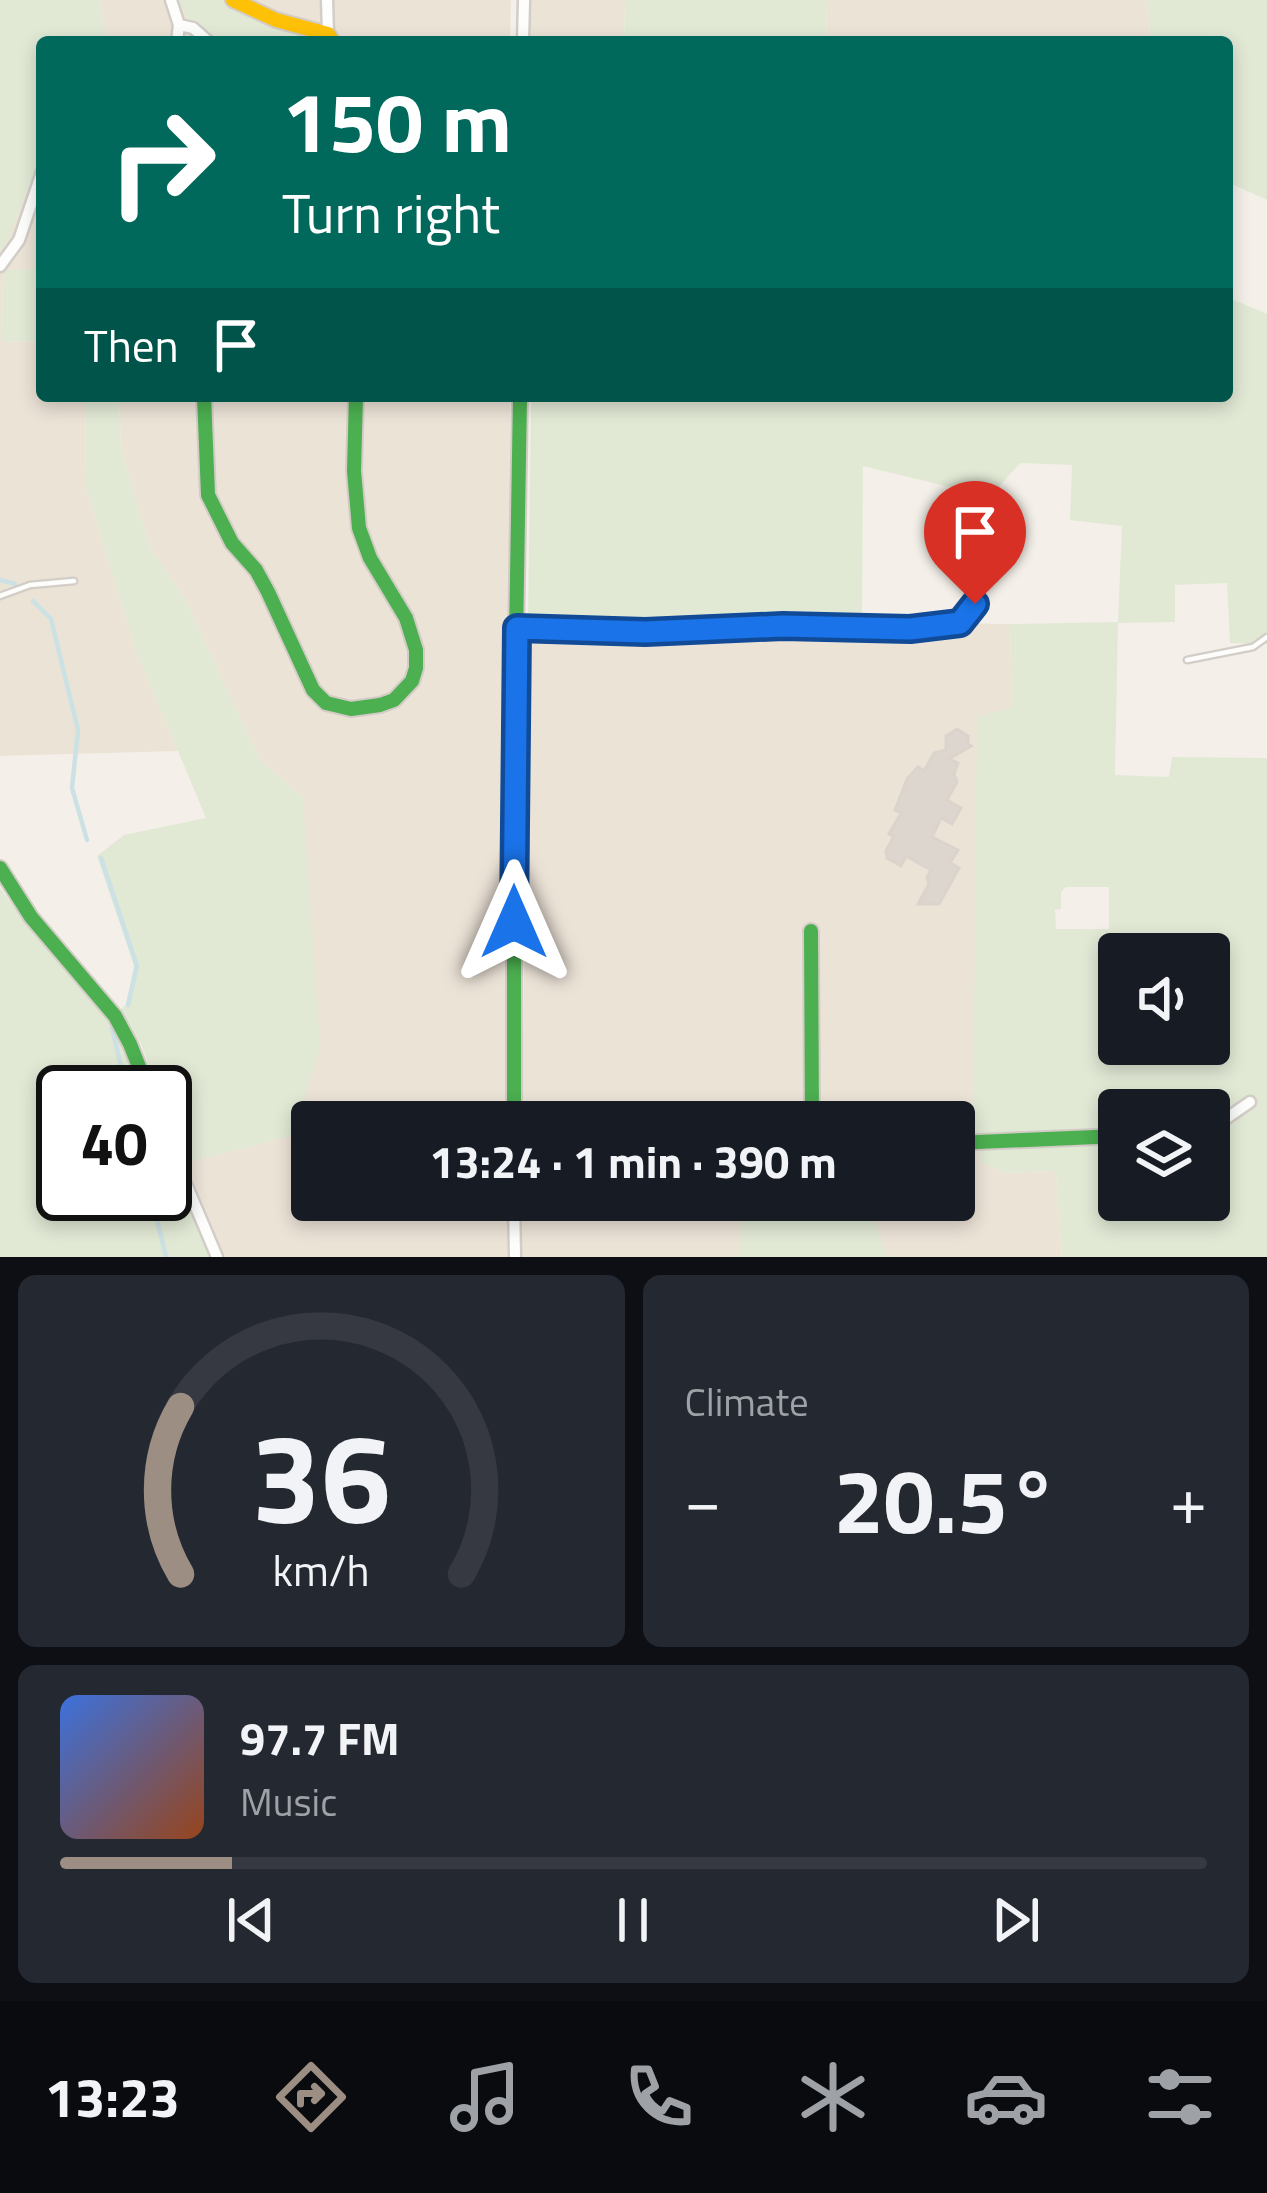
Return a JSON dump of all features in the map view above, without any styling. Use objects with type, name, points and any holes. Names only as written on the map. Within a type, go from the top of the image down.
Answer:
[{"type":"street","points":[[171,0],[178,36]]},
{"type":"street","points":[[233,0],[324,36]]},
{"type":"street","points":[[327,0],[330,36]]},
{"type":"street","points":[[524,0],[524,36]]},
{"type":"street","points":[[179,26],[193,28],[202,36]]},
{"type":"street","points":[[0,266],[20,240],[36,191]]},
{"type":"street","points":[[204,402],[208,495],[216,516],[256,570],[313,690],[327,704],[346,710],[378,706],[400,694],[416,670],[406,619],[359,528],[356,402]]},
{"type":"street","points":[[514,1101],[520,402]]},
{"type":"street","points":[[0,868],[32,917],[115,1016],[138,1065]]},
{"type":"street","points":[[811,931],[812,1101]]},
{"type":"street","points":[[1230,1116],[1250,1102]]},
{"type":"street","points":[[975,1142],[1098,1137]]},
{"type":"street","points":[[192,1197],[218,1257]]},
{"type":"street","points":[[514,1221],[514,1257]]},
{"type":"lane","points":[[0,596],[30,585],[74,581]]},
{"type":"lane","points":[[517,628],[645,632],[783,626],[910,629],[960,623],[975,604]]},
{"type":"lane","points":[[1186,660],[1252,647],[1267,637]]},
{"type":"shaded area","points":[[100,0],[178,0],[188,21],[205,36],[105,36]]},
{"type":"shaded area","points":[[226,0],[511,0],[510,36],[306,36]]},
{"type":"shaded area","points":[[531,0],[625,0],[624,36],[531,36]]},
{"type":"shaded area","points":[[827,0],[1148,0],[1150,36],[826,36]]},
{"type":"shaded area","points":[[36,166],[36,269],[3,271],[2,341],[36,342],[36,402],[86,402],[85,484],[135,648],[178,751],[0,756],[0,250]]},
{"type":"shaded area","points":[[119,402],[510,402],[509,1101],[295,1101],[303,798],[260,760],[184,597],[151,550],[121,449]]},
{"type":"shaded area","points":[[528,623],[1010,624],[1012,709],[981,1163],[1005,1173],[1056,1171],[1062,1257],[521,1257],[521,1221],[975,1221],[975,1101],[522,1101]]},
{"type":"shaded area","points":[[291,1136],[291,1221],[508,1221],[507,1257],[225,1257],[192,1177],[192,1161]]},
{"type":"green space","points":[[0,0],[100,0],[105,36],[36,36],[36,167],[0,250]]},
{"type":"green space","points":[[178,0],[226,0],[306,36],[205,36],[188,21]]},
{"type":"green space","points":[[625,0],[827,0],[826,36],[624,36]]},
{"type":"green space","points":[[1148,0],[1267,0],[1267,200],[1233,185],[1233,36],[1150,36]]},
{"type":"green space","points":[[36,269],[36,342],[2,341],[3,270]]},
{"type":"green space","points":[[1233,300],[1267,314],[1267,644],[1230,643],[1227,583],[1175,585],[1175,622],[1118,623],[1115,775],[1169,777],[1172,757],[1267,758],[1267,1257],[1062,1257],[1056,1171],[1005,1173],[981,1163],[975,1144],[977,717],[1012,708],[1010,624],[1118,622],[1122,526],[1070,520],[1072,465],[1020,463],[987,500],[863,466],[862,622],[528,623],[531,402],[1233,402]],"holes":[[[1066,887],[1109,887],[1109,929],[1056,929],[1061,892]]]},
{"type":"green space","points":[[86,402],[119,402],[121,449],[151,550],[184,597],[260,760],[303,798],[320,1047],[304,1101],[291,1101],[291,1136],[192,1161],[192,1065],[149,1065],[121,1009],[134,966],[97,856],[124,835],[206,818],[135,648],[85,484]]},
{"type":"green space","points":[[0,888],[100,1005],[132,1065],[36,1065],[36,1221],[192,1221],[192,1211],[211,1257],[0,1257]]},
{"type":"green space","points":[[739,1221],[876,1221],[887,1257],[740,1257]]},
{"type":"building","points":[[957,729],[968,736],[971,746],[949,759],[958,763],[957,782],[947,800],[961,808],[952,824],[941,818],[932,837],[958,850],[950,863],[959,868],[939,904],[918,904],[931,870],[906,856],[901,866],[887,858],[894,836],[889,834],[901,813],[895,810],[907,779],[918,767],[924,771],[934,753],[946,750],[946,736]]},
{"type":"waterway","points":[[0,580],[15,584]]},
{"type":"waterway","points":[[33,601],[51,619],[78,730],[72,788],[87,840]]},
{"type":"waterway","points":[[101,858],[137,966],[128,1005]]},
{"type":"waterway","points":[[112,1028],[121,1065]]},
{"type":"waterway","points":[[157,1221],[166,1257]]},
{"type":"traffic: fast","points":[[204,402],[208,495],[232,543],[268,592],[313,690],[326,703],[351,709],[394,700],[412,681],[416,668],[406,618],[370,558],[359,528],[356,402]]},
{"type":"traffic: fast","points":[[514,1101],[520,402]]},
{"type":"traffic: fast","points":[[0,868],[31,917],[115,1016],[138,1065]]},
{"type":"traffic: fast","points":[[811,931],[812,1101]]},
{"type":"traffic: fast","points":[[975,1142],[1098,1137]]},
{"type":"traffic: slow","points":[[233,0],[276,20],[329,36]]},
{"type":"route","points":[[514,922],[517,628],[645,632],[783,626],[910,629],[960,623],[975,604]]}]
